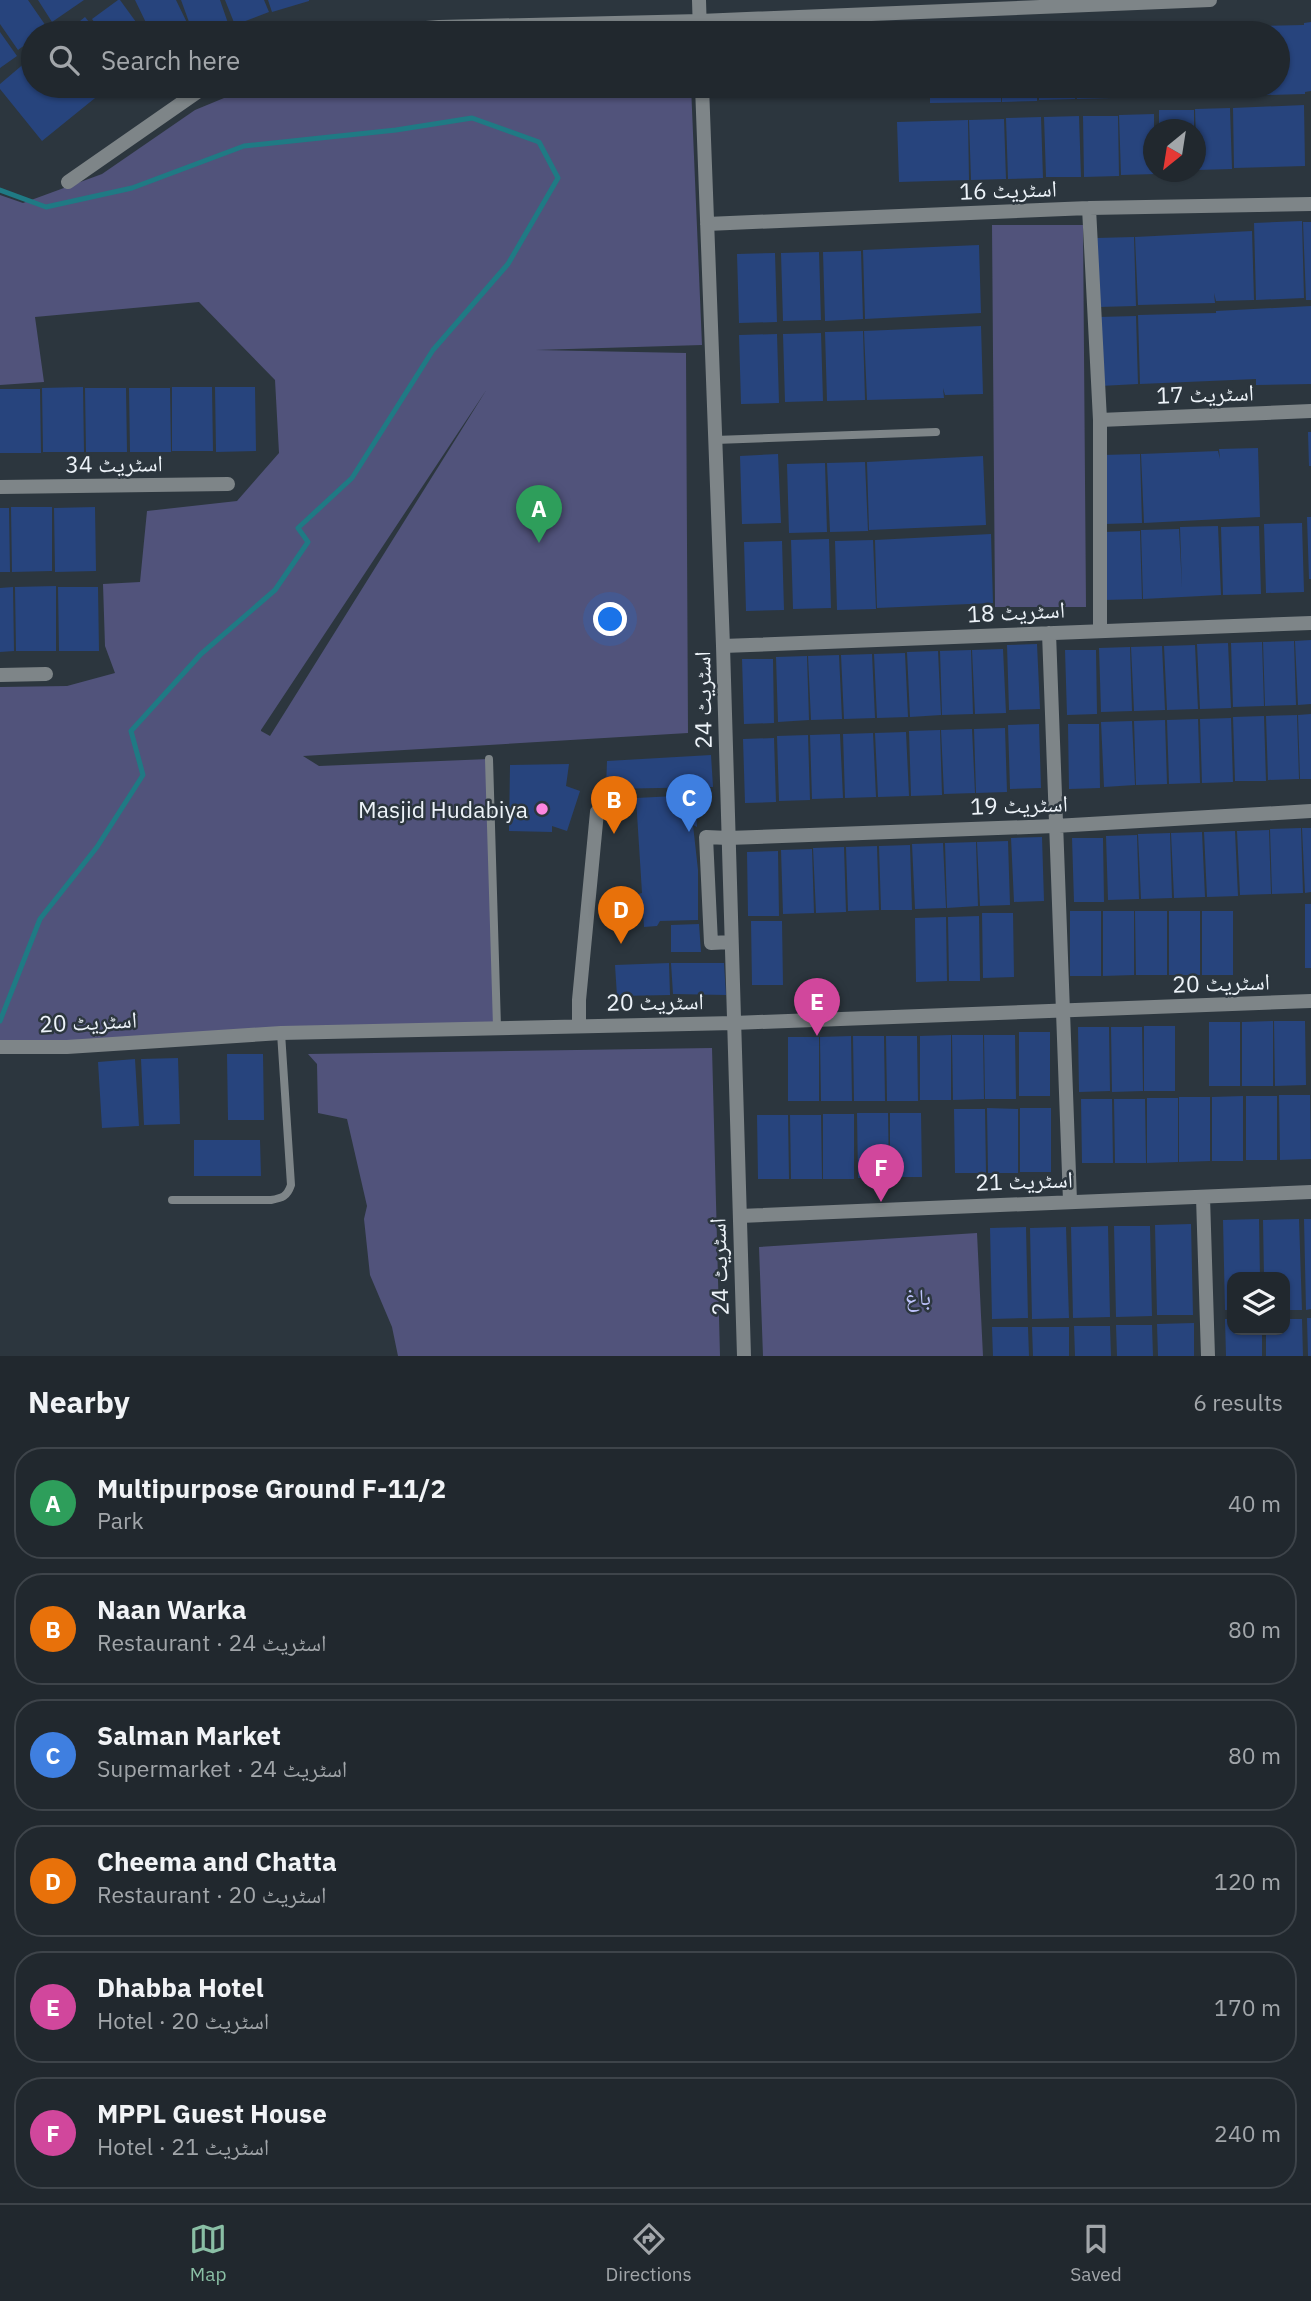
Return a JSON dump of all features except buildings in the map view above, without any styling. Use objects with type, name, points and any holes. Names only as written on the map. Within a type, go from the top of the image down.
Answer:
[{"type":"street","points":[[699,0],[700,21]]},
{"type":"street","points":[[813,21],[1210,0]]},
{"type":"street","points":[[68,182],[189,98]]},
{"type":"street","name":"اسٹریٹ 24","points":[[702,98],[723,646],[744,1356]]},
{"type":"street","name":"اسٹریٹ 16","points":[[707,224],[1089,208],[1311,204]]},
{"type":"street","points":[[1089,208],[1100,420],[1100,630]]},
{"type":"street","name":"اسٹریٹ 17","points":[[1100,420],[1311,411]]},
{"type":"street","name":"اسٹریٹ 34","points":[[0,487],[228,484]]},
{"type":"street","name":"اسٹریٹ 18","points":[[723,646],[1311,623]]},
{"type":"street","points":[[1049,633],[1070,1201]]},
{"type":"street","points":[[0,675],[46,674]]},
{"type":"street","name":"اسٹریٹ 19","points":[[728,838],[1055,826],[1311,811]]},
{"type":"street","points":[[579,1025],[579,1000],[597,812]]},
{"type":"street","points":[[728,838],[706,837],[711,943],[731,942]]},
{"type":"street","name":"اسٹریٹ 20","points":[[0,1047],[67,1047],[281,1033],[733,1023],[1311,1001]]},
{"type":"street","name":"اسٹریٹ 21","points":[[740,1216],[1311,1192]]},
{"type":"street","points":[[1203,1197],[1208,1356]]},
{"type":"lane","points":[[715,440],[936,432]]},
{"type":"lane","points":[[489,759],[497,1027]]},
{"type":"lane","points":[[172,1200],[271,1200],[284,1198],[288,1193],[291,1185],[281,1033]]},
{"type":"green space","points":[[224,98],[692,98],[702,345],[536,350],[686,353],[688,733],[303,756],[319,766],[489,759],[497,1027],[0,1046],[0,687],[67,686],[115,673],[105,646],[103,584],[140,582],[147,511],[237,501],[279,453],[275,380],[199,302],[35,317],[44,382],[0,385],[0,195],[23,203],[102,174],[195,110]],"holes":[[[487,389],[270,736],[261,730]]]},
{"type":"green space","points":[[992,225],[1083,225],[1086,607],[995,607]]},
{"type":"green space","points":[[712,1048],[720,1356],[398,1356],[392,1327],[370,1275],[364,1219],[367,1206],[347,1119],[318,1113],[317,1064],[308,1054]]},
{"type":"green space","name":"باغ","points":[[977,1233],[983,1356],[763,1356],[759,1247]]},
{"type":"waterway","points":[[0,190],[46,207],[132,188],[244,146],[396,130],[472,118],[539,142],[558,178],[508,264],[433,350],[352,478],[298,528],[308,542],[275,590],[201,654],[131,731],[143,775],[97,847],[40,919],[0,1021]]},
{"type":"place","name":"Multipurpose Ground F-11/2","points":[[539,543]]},
{"type":"place","name":"Masjid Hudabiya","points":[[542,809]]},
{"type":"place","name":"Salman Market","points":[[689,832]]},
{"type":"place","name":"Naan Warka","points":[[614,834]]},
{"type":"place","name":"Cheema and Chatta","points":[[621,944]]},
{"type":"place","name":"Dhabba Hotel","points":[[817,1036]]},
{"type":"place","name":"MPPL Guest House","points":[[881,1202]]}]
